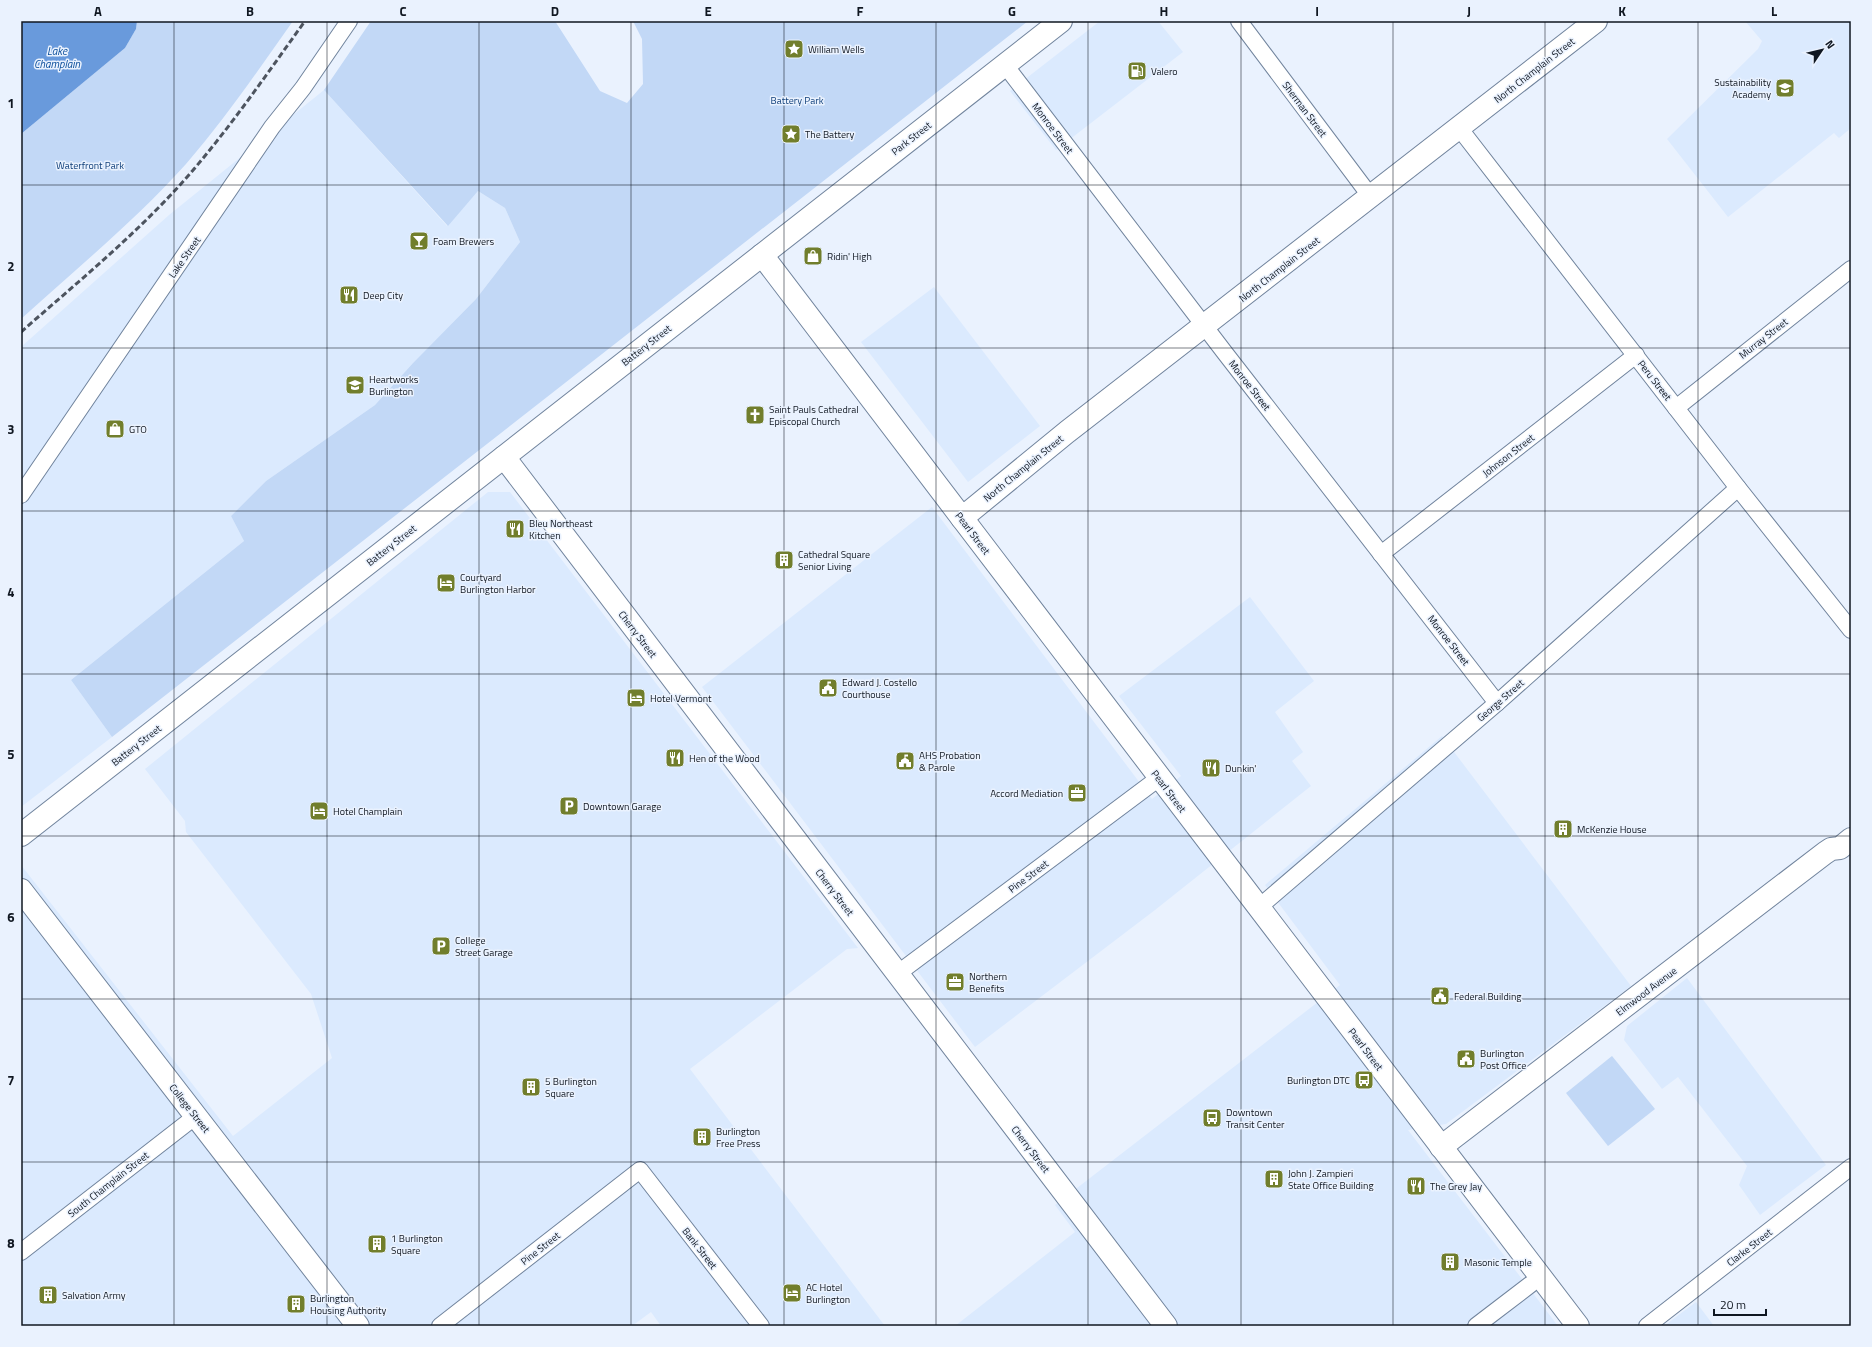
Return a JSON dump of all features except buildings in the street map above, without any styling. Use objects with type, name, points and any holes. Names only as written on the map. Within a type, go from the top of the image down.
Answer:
[{"type":"main road","name":"Park Street","points":[[762,255],[1061,21]]},
{"type":"main road","name":"North Champlain Street","points":[[962,518],[1026,465],[1596,21]]},
{"type":"main road","name":"Battery Street","points":[[21,836],[762,255]]},
{"type":"main road","name":"Pearl Street","points":[[762,255],[1258,908],[1578,1326]]},
{"type":"main road","name":"Cherry Street","points":[[504,457],[1166,1326]]},
{"type":"main road","name":"Elmwood Avenue","points":[[1441,1147],[1832,848],[1840,848],[1851,839]]},
{"type":"main road","name":"College Street","points":[[21,890],[358,1326]]},
{"type":"street","name":"Lake Street","points":[[21,495],[272,127],[304,88],[348,21]]},
{"type":"street","name":"Sherman Street","points":[[1239,21],[1371,197]]},
{"type":"street","name":"Monroe Street","points":[[1005,65],[1204,326],[1497,703]]},
{"type":"street","name":"Peru Street","points":[[1460,128],[1738,488],[1851,630]]},
{"type":"street","name":"Murray Street","points":[[1676,408],[1851,269]]},
{"type":"street","name":"Johnson Street","points":[[1381,554],[1636,355]]},
{"type":"street","name":"George Street","points":[[1258,908],[1497,703],[1738,488]]},
{"type":"street","name":"Pine Street","points":[[897,974],[1159,778]]},
{"type":"street","name":"South Champlain Street","points":[[21,1252],[196,1116]]},
{"type":"street","name":"Clarke Street","points":[[1647,1326],[1851,1167]]},
{"type":"street","name":"Pine Street","points":[[440,1326],[640,1170]]},
{"type":"street","name":"Bank Street","points":[[640,1170],[761,1326]]},
{"type":"street","points":[[1476,1326],[1531,1284]]},
{"type":"shaded area","points":[[1100,21],[1158,21],[1183,52],[1056,150],[1010,91]]},
{"type":"shaded area","name":"Sustainability Academy","points":[[1745,21],[1851,21],[1851,128],[1839,138],[1834,133],[1728,217],[1667,139],[1758,49],[1762,41]]},
{"type":"shaded area","points":[[324,90],[447,226],[478,191],[505,208],[520,242],[476,299],[413,363],[375,405],[266,481],[231,516],[244,541],[71,680],[112,737],[21,807],[21,347],[169,215]]},
{"type":"shaded area","points":[[934,287],[1040,426],[968,482],[861,342]]},
{"type":"shaded area","points":[[488,492],[510,492],[858,948],[847,949],[690,1069],[885,1326],[661,1326],[651,1312],[632,1326],[21,1326],[21,865],[233,1136],[332,1058],[311,994],[186,832],[185,821],[145,769]]},
{"type":"shaded area","points":[[932,507],[1152,799],[1181,776],[1119,696],[1250,597],[1314,681],[1275,712],[1303,752],[1292,761],[1311,786],[1155,910],[975,1047],[702,687]]},
{"type":"shaded area","points":[[1442,736],[1631,986],[1446,1124],[1408,1130],[1558,1326],[955,1326],[1075,1232],[1055,1205],[1340,985],[1265,885]]},
{"type":"shaded area","points":[[1687,978],[1826,1165],[1760,1215],[1739,1185],[1747,1166],[1678,1077],[1662,1089],[1624,1040],[1627,1026]]},
{"type":"shaded area","points":[[1696,1302],[1714,1326],[1664,1326]]},
{"type":"green space","name":"Waterfront Park","points":[[137,21],[293,21],[228,112],[167,185],[127,224],[21,319],[21,134],[125,48],[136,29]]},
{"type":"green space","name":"Battery Park","points":[[371,21],[555,21],[600,91],[627,103],[643,84],[642,39],[633,21],[1028,21],[112,737],[71,680],[244,541],[231,516],[266,481],[375,405],[413,363],[476,299],[520,242],[505,208],[478,191],[448,226],[324,90]]},
{"type":"green space","points":[[1612,1056],[1655,1109],[1608,1146],[1566,1093]]},
{"type":"water","name":"Lake Champlain","points":[[21,21],[137,21],[136,29],[125,48],[21,134]]},
{"type":"railway","points":[[21,332],[110,254],[174,191],[223,133],[305,21]]},
{"type":"place","name":"William Wells","points":[[794,49]]},
{"type":"place","name":"Valero","points":[[1137,71]]},
{"type":"place","name":"Sustainability Academy","points":[[1785,88]]},
{"type":"place","name":"The Battery","points":[[791,134]]},
{"type":"place","name":"Foam Brewers","points":[[419,241]]},
{"type":"place","name":"Ridin' High","points":[[813,256]]},
{"type":"place","name":"Deep City","points":[[349,295]]},
{"type":"place","name":"Heartworks Burlington","points":[[355,385]]},
{"type":"place","name":"Saint Pauls Cathedral Episcopal Church","points":[[755,415]]},
{"type":"place","name":"GTO","points":[[115,429]]},
{"type":"place","name":"Bleu Northeast Kitchen","points":[[515,529]]},
{"type":"place","name":"Cathedral Square Senior Living","points":[[784,560]]},
{"type":"place","name":"Courtyard Burlington Harbor","points":[[446,583]]},
{"type":"place","name":"Edward J. Costello Courthouse","points":[[828,688]]},
{"type":"place","name":"Hotel Vermont","points":[[636,698]]},
{"type":"place","name":"Hen of the Wood","points":[[675,758]]},
{"type":"place","name":"AHS Probation & Parole","points":[[905,761]]},
{"type":"place","name":"Dunkin'","points":[[1211,768]]},
{"type":"place","name":"Accord Mediation","points":[[1077,793]]},
{"type":"place","name":"Downtown Garage","points":[[569,806]]},
{"type":"place","name":"Hotel Champlain","points":[[319,811]]},
{"type":"place","name":"McKenzie House","points":[[1563,829]]},
{"type":"place","name":"College Street Garage","points":[[441,946]]},
{"type":"place","name":"Northern Benefits","points":[[955,982]]},
{"type":"place","name":"Federal Building","points":[[1440,996]]},
{"type":"place","name":"Burlington Post Office","points":[[1466,1059]]},
{"type":"place","name":"Burlington DTC","points":[[1364,1080]]},
{"type":"place","name":"5 Burlington Square","points":[[531,1087]]},
{"type":"place","name":"Downtown Transit Center","points":[[1212,1118]]},
{"type":"place","name":"Burlington Free Press","points":[[702,1137]]},
{"type":"place","name":"John J. Zampieri State Office Building","points":[[1274,1179]]},
{"type":"place","name":"The Grey Jay","points":[[1416,1186]]},
{"type":"place","name":"1 Burlington Square","points":[[377,1244]]},
{"type":"place","name":"Masonic Temple","points":[[1450,1262]]},
{"type":"place","name":"AC Hotel Burlington","points":[[792,1293]]},
{"type":"place","name":"Salvation Army","points":[[48,1295]]},
{"type":"place","name":"Burlington Housing Authority","points":[[296,1304]]}]
